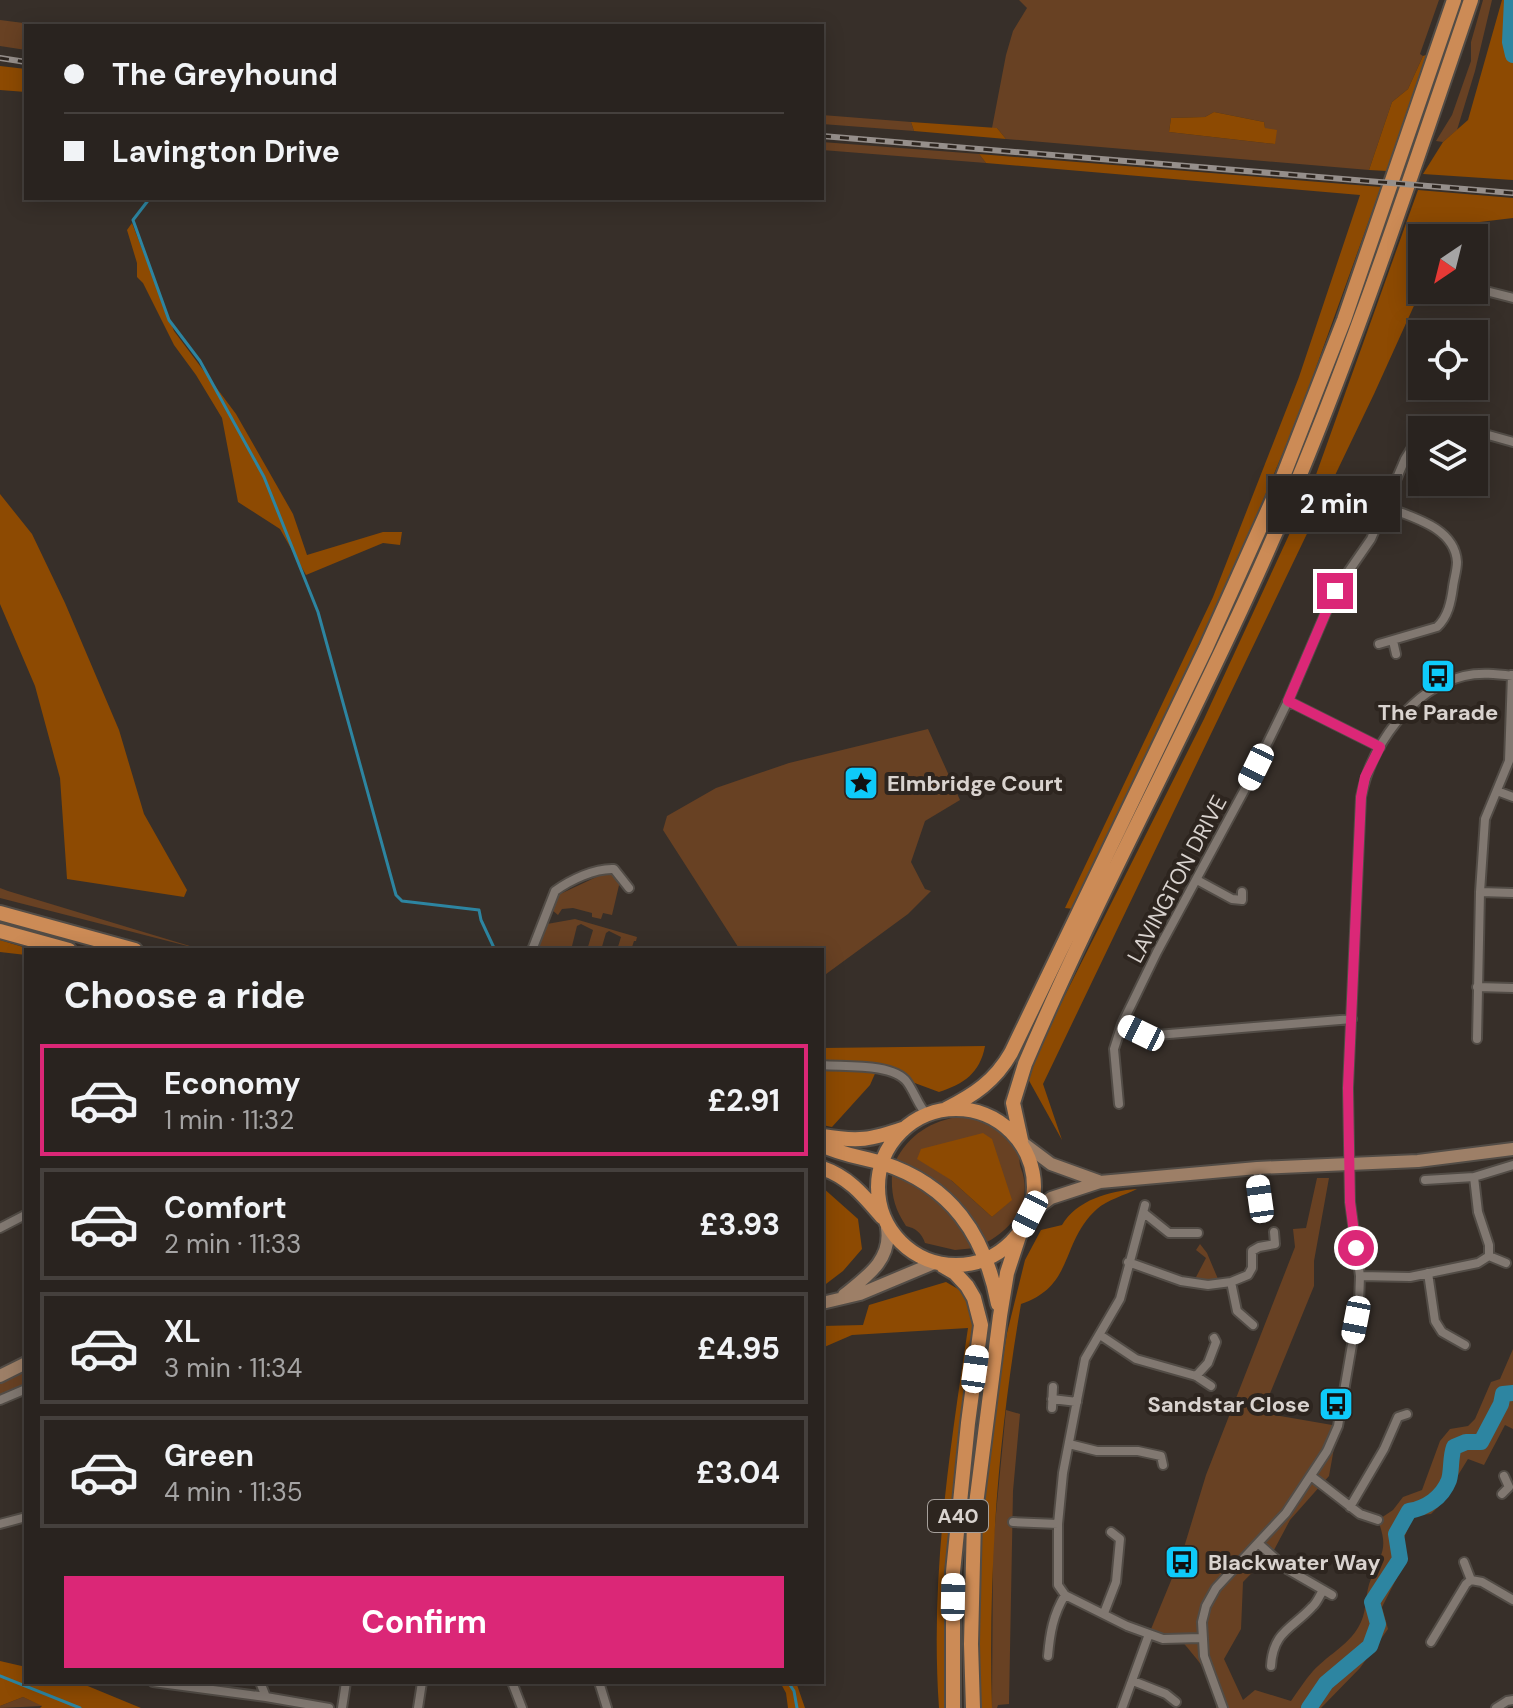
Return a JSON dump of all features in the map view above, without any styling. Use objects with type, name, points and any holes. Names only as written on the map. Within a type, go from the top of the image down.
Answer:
[{"type":"highway","points":[[824,1136],[856,1141],[876,1139],[909,1126],[968,1098],[988,1084],[1011,1053],[1235,586],[1304,427],[1454,0]]},
{"type":"highway","points":[[1022,1141],[1013,1103],[1016,1086],[1213,670],[1295,488],[1358,329],[1471,0]]},
{"type":"highway","points":[[0,913],[128,948]]},
{"type":"highway","points":[[0,931],[62,948]]},
{"type":"highway","points":[[946,1109],[967,1109],[988,1115],[1012,1129],[1022,1141]]},
{"type":"highway","points":[[884,1223],[879,1183],[883,1164],[889,1150],[909,1126]]},
{"type":"highway","name":"A40","points":[[973,1708],[974,1520],[1007,1273],[1021,1230],[1030,1214],[1034,1195],[1033,1172],[1022,1141]]},
{"type":"highway","name":"A40","points":[[824,1146],[883,1164],[930,1186],[954,1206],[971,1228],[985,1256],[992,1274],[1000,1316]]},
{"type":"highway","name":"A40","points":[[824,1169],[844,1177],[857,1188],[910,1251],[955,1273],[974,1298],[981,1325],[955,1546],[953,1708]]},
{"type":"highway","name":"A40","points":[[938,1265],[985,1256],[1004,1246],[1021,1230]]},
{"type":"main road","points":[[1022,1141],[1051,1164],[1100,1182]]},
{"type":"main road","points":[[1030,1214],[1051,1198],[1100,1182],[1257,1168],[1418,1161],[1513,1149]]},
{"type":"main road","points":[[841,1297],[880,1262],[889,1239],[884,1223]]},
{"type":"main road","points":[[824,1302],[860,1294],[938,1265]]},
{"type":"main road","points":[[0,1376],[24,1364]]},
{"type":"street","points":[[1488,292],[1513,298]]},
{"type":"street","points":[[1488,435],[1513,442]]},
{"type":"street","name":"LAVINGTON DRIVE","points":[[1119,1104],[1112,1090],[1114,1049],[1122,1024],[1245,789],[1288,701],[1335,591],[1371,539],[1408,454]]},
{"type":"street","points":[[1379,644],[1437,627],[1446,615],[1457,562],[1451,543],[1429,524],[1386,507]]},
{"type":"street","points":[[1436,604],[1448,606]]},
{"type":"street","points":[[1393,641],[1396,654]]},
{"type":"street","points":[[1223,1708],[1209,1675],[1201,1638],[1206,1606],[1216,1588],[1286,1513],[1327,1451],[1338,1426],[1359,1304],[1360,1276],[1351,1220],[1348,1088],[1361,797],[1365,777],[1380,747],[1410,707],[1428,691],[1469,675],[1512,676],[1509,761],[1485,819],[1477,1039]]},
{"type":"street","points":[[1288,701],[1380,747]]},
{"type":"street","points":[[1497,791],[1513,797]]},
{"type":"street","points":[[1475,816],[1485,819]]},
{"type":"street","points":[[533,948],[555,891],[562,885],[604,868],[614,869],[629,888]]},
{"type":"street","points":[[1197,880],[1232,899],[1242,900]]},
{"type":"street","points":[[1480,892],[1513,893]]},
{"type":"street","points":[[1477,987],[1513,988]]},
{"type":"street","points":[[1122,1024],[1141,1033],[1157,1035],[1352,1019]]},
{"type":"street","points":[[824,1065],[893,1071],[906,1081],[918,1105],[927,1115]]},
{"type":"street","points":[[1433,1190],[1429,1180],[1474,1177],[1513,1165]]},
{"type":"street","points":[[1257,1168],[1261,1209]]},
{"type":"street","points":[[1474,1177],[1478,1212],[1489,1245],[1489,1256]]},
{"type":"street","points":[[1260,1199],[1271,1198]]},
{"type":"street","points":[[1198,1233],[1169,1233],[1145,1209],[1120,1299],[1085,1359],[1063,1473],[1058,1524],[1058,1585],[1065,1595],[1149,1634],[1181,1640],[1201,1638]]},
{"type":"street","points":[[0,1228],[24,1216]]},
{"type":"street","points":[[1128,1262],[1197,1284],[1231,1282],[1248,1275],[1252,1268],[1252,1251],[1275,1244],[1274,1232]]},
{"type":"street","points":[[1360,1276],[1410,1277],[1478,1263],[1489,1256]]},
{"type":"street","points":[[1489,1256],[1506,1263]]},
{"type":"street","points":[[1428,1273],[1435,1321],[1442,1332],[1465,1345]]},
{"type":"street","points":[[1231,1282],[1237,1311],[1253,1325]]},
{"type":"street","points":[[1455,1339],[1460,1330]]},
{"type":"street","points":[[1100,1335],[1136,1359],[1196,1376],[1211,1386]]},
{"type":"street","points":[[1196,1376],[1208,1363],[1216,1342],[1214,1338]]},
{"type":"street","points":[[1053,1387],[1052,1404],[1077,1402]]},
{"type":"street","points":[[0,1400],[24,1390]]},
{"type":"street","points":[[1350,1507],[1384,1449],[1400,1414]]},
{"type":"street","points":[[1069,1444],[1097,1451],[1138,1451],[1162,1461],[1171,1453]]},
{"type":"street","points":[[1311,1476],[1371,1521]]},
{"type":"street","points":[[1504,1476],[1508,1489]]},
{"type":"street","points":[[1028,1512],[1028,1522]]},
{"type":"street","points":[[0,1524],[24,1518]]},
{"type":"street","points":[[1013,1522],[1058,1524]]},
{"type":"street","points":[[1104,1613],[1116,1582],[1125,1537],[1111,1532]]},
{"type":"street","points":[[1259,1544],[1287,1569],[1332,1595]]},
{"type":"street","points":[[1464,1562],[1471,1580]]},
{"type":"street","points":[[1431,1642],[1442,1633],[1466,1584],[1471,1580],[1482,1582],[1513,1600]]},
{"type":"street","points":[[1269,1658],[1282,1633],[1314,1606],[1323,1590]]},
{"type":"street","points":[[1048,1656],[1056,1609],[1065,1595]]},
{"type":"street","points":[[1122,1708],[1149,1634]]},
{"type":"street","points":[[1050,1643],[1060,1643]]},
{"type":"street","points":[[1133,1681],[1168,1691],[1176,1702]]},
{"type":"street","points":[[168,1684],[329,1708]]},
{"type":"street","points":[[261,1684],[266,1697]]},
{"type":"street","points":[[342,1708],[346,1684]]},
{"type":"street","points":[[418,1708],[422,1684]]},
{"type":"street","points":[[513,1684],[522,1708]]},
{"type":"street","points":[[600,1684],[607,1708]]},
{"type":"street","points":[[1496,1708],[1513,1700]]},
{"type":"shaded area","points":[[1019,0],[1439,0],[1420,54],[1423,56],[1408,89],[1392,102],[1369,170],[1006,139],[997,128],[992,128],[1013,31],[1027,8]],"holes":[[[1214,112],[1264,122],[1275,144],[1169,132],[1171,118],[1205,117]]]},
{"type":"shaded area","points":[[1483,0],[1492,0],[1457,130],[1443,142],[1436,141],[1452,115],[1471,61],[1471,42]]},
{"type":"shaded area","points":[[1502,0],[1513,0],[1513,180],[1423,174],[1443,142],[1468,120]]},
{"type":"shaded area","points":[[0,20],[31,24],[24,24],[24,50],[0,46]]},
{"type":"shaded area","points":[[1429,54],[1387,171],[1369,170],[1392,102],[1408,89],[1423,56]]},
{"type":"shaded area","points":[[0,66],[24,69],[24,92],[0,90]]},
{"type":"shaded area","points":[[1214,112],[1264,122],[1265,128],[1277,130],[1275,144],[1169,132],[1171,118],[1205,117]]},
{"type":"shaded area","points":[[824,115],[911,122],[914,131],[824,124]]},
{"type":"shaded area","points":[[911,122],[997,128],[1006,139],[914,131]]},
{"type":"shaded area","points":[[824,142],[979,154],[986,163],[824,150]]},
{"type":"shaded area","points":[[979,154],[1381,187],[1300,412],[1221,600],[1074,909],[1065,908],[1213,597],[1299,377],[1360,195],[986,163]]},
{"type":"shaded area","points":[[1418,190],[1513,198],[1513,218],[1463,224],[1408,224],[1408,304],[1415,304],[1043,1084],[1062,1140],[1027,1077],[1050,1025],[1204,719],[1313,483]]},
{"type":"shaded area","points":[[132,223],[174,331],[236,414],[293,514],[307,555],[383,532],[402,532],[400,545],[383,543],[306,575],[280,529],[238,502],[222,418],[174,345],[143,283],[137,277],[137,263],[127,230]]},
{"type":"shaded area","points":[[0,494],[32,534],[65,603],[119,730],[144,814],[187,890],[184,897],[67,879],[60,778],[35,686],[0,604]]},
{"type":"shaded area","points":[[928,729],[960,800],[925,821],[911,862],[925,889],[931,891],[908,914],[824,976],[824,948],[739,948],[663,830],[667,816],[716,788],[789,763]]},
{"type":"shaded area","points":[[607,872],[614,873],[620,881],[612,915],[603,913],[601,919],[573,908],[562,909],[558,915],[552,910],[558,895]]},
{"type":"shaded area","points":[[0,888],[196,948],[195,948],[0,898]]},
{"type":"shaded area","points":[[575,919],[637,937],[632,948],[618,948],[621,937],[609,931],[602,948],[588,948],[593,930],[581,924],[577,926],[572,948],[538,948],[541,932],[547,924]]},
{"type":"shaded area","points":[[0,940],[26,948],[24,955],[0,952]]},
{"type":"shaded area","points":[[985,1046],[970,1076],[939,1092],[877,1069],[870,1085],[832,1127],[824,1125],[824,1048]]},
{"type":"shaded area","points":[[962,1116],[989,1125],[1009,1140],[1020,1156],[1025,1190],[1020,1209],[1010,1225],[987,1242],[967,1213],[895,1162],[914,1136],[931,1125]],"holes":[[[951,1180],[1011,1200],[992,1217]]]},
{"type":"shaded area","points":[[983,1133],[992,1139],[1012,1200],[992,1217],[951,1180],[917,1159],[921,1149]]},
{"type":"shaded area","points":[[892,1173],[919,1187],[940,1203],[975,1248],[955,1250],[925,1243],[918,1232],[906,1226],[894,1201]]},
{"type":"shaded area","points":[[1317,1178],[1329,1178],[1314,1261],[1314,1286],[1262,1413],[1338,1426],[1329,1476],[1290,1520],[1274,1550],[1243,1582],[1241,1629],[1224,1659],[1243,1700],[1255,1690],[1291,1701],[1313,1671],[1357,1630],[1363,1617],[1369,1584],[1382,1551],[1383,1538],[1378,1520],[1393,1510],[1403,1497],[1422,1490],[1440,1441],[1450,1429],[1468,1426],[1475,1419],[1491,1382],[1500,1379],[1513,1349],[1513,1429],[1505,1425],[1484,1465],[1468,1459],[1431,1514],[1413,1516],[1404,1538],[1407,1558],[1382,1607],[1388,1629],[1360,1668],[1321,1708],[1216,1708],[1210,1680],[1181,1640],[1149,1634],[1182,1554],[1206,1475],[1295,1247],[1293,1229],[1306,1228]]},
{"type":"shaded area","points":[[824,1189],[858,1219],[862,1249],[843,1271],[824,1285]]},
{"type":"shaded area","points":[[1137,1189],[1097,1209],[1077,1235],[1059,1275],[1038,1296],[1021,1304],[1006,1404],[996,1505],[992,1708],[979,1708],[976,1601],[982,1514],[1007,1333],[1025,1260],[1041,1230],[1062,1225],[1076,1209],[1095,1198]]},
{"type":"shaded area","points":[[1200,1244],[1218,1279],[1195,1279],[1206,1258],[1196,1250]]},
{"type":"shaded area","points":[[946,1282],[965,1293],[976,1327],[951,1505],[944,1592],[947,1708],[939,1708],[939,1565],[948,1470],[968,1328],[852,1335],[824,1347],[824,1326],[863,1325],[869,1305]]},
{"type":"shaded area","points":[[24,1364],[24,1388],[0,1399],[0,1376]]},
{"type":"shaded area","points":[[1006,1410],[1020,1414],[1013,1491],[1009,1704],[992,1708],[993,1545]]},
{"type":"shaded area","points":[[0,1661],[24,1667],[24,1684],[83,1684],[141,1708],[40,1708],[42,1706],[23,1697],[0,1706]]},
{"type":"shaded area","points":[[781,1684],[797,1684],[805,1708],[788,1708]]},
{"type":"shaded area","points":[[23,1697],[43,1706],[0,1708],[0,1706]]},
{"type":"waterway","points":[[1512,0],[1510,42],[1513,55]]},
{"type":"waterway","points":[[148,200],[133,220],[169,320],[200,361],[264,477],[318,612],[396,895],[402,901],[479,910],[494,948]]},
{"type":"waterway","points":[[1309,1708],[1326,1683],[1370,1646],[1378,1624],[1372,1602],[1400,1559],[1396,1534],[1409,1511],[1427,1505],[1438,1497],[1449,1480],[1454,1447],[1466,1442],[1481,1442],[1503,1394],[1513,1393]]},
{"type":"waterway","points":[[0,1676],[80,1708]]},
{"type":"waterway","points":[[789,1684],[797,1708]]},
{"type":"railway","points":[[0,58],[24,62]]},
{"type":"railway","points":[[824,136],[1513,193]]},
{"type":"place","name":"The Parade","points":[[1438,676]]},
{"type":"place","name":"Elmbridge Court","points":[[861,783]]},
{"type":"place","name":"Sandstar Close","points":[[1336,1404]]},
{"type":"place","name":"Blackwater Way","points":[[1182,1562]]},
{"type":"route","points":[[1335,591],[1288,701],[1380,747],[1365,777],[1361,797],[1348,1088],[1350,1202],[1356,1248]]}]
